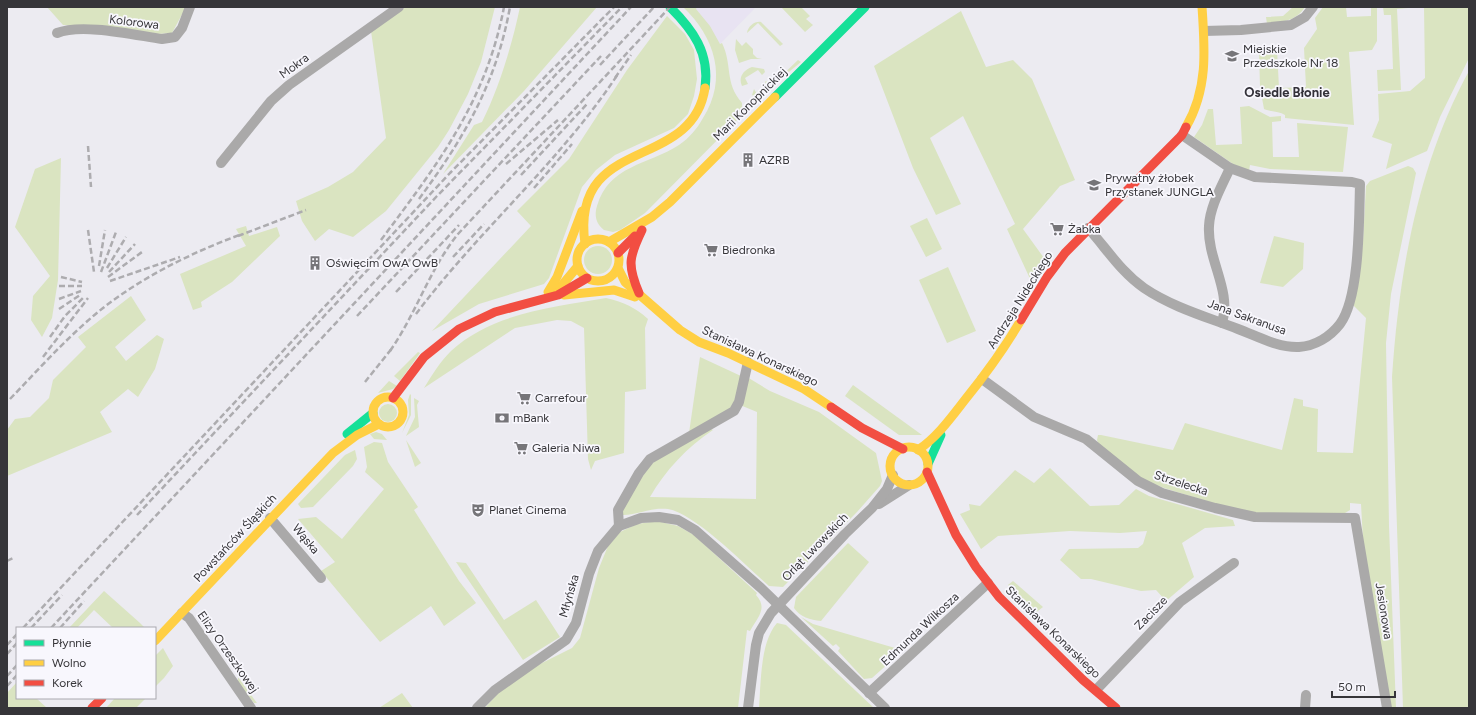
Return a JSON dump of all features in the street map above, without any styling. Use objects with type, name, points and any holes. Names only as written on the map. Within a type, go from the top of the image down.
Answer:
[{"type":"street","name":"Kolorowa","points":[[57,34],[64,30],[80,28],[162,38],[175,37],[182,28],[190,7]]},
{"type":"street","name":"Mokra","points":[[221,163],[272,101],[289,85],[399,7]]},
{"type":"street","points":[[548,292],[557,277],[583,207],[600,178],[615,166],[659,145],[682,130],[692,119],[700,105],[707,78],[705,61],[696,36],[670,7]]},
{"type":"street","name":"Marii Konopnickiej","points":[[609,242],[652,217],[670,202],[865,7]]},
{"type":"street","name":"Andrzeja Nideckiego","points":[[918,450],[930,442],[945,426],[982,379],[1011,339],[1055,265],[1088,228],[1170,149],[1182,135],[1195,112],[1204,84],[1206,64],[1202,7]]},
{"type":"street","points":[[1204,32],[1291,25],[1305,17],[1313,7]]},
{"type":"street","points":[[1182,135],[1230,168],[1217,196],[1209,226],[1212,255],[1224,294],[1225,309],[1222,323]]},
{"type":"street","name":"Jana Sakranusa","points":[[1088,228],[1118,266],[1143,287],[1168,302],[1222,323],[1289,346],[1306,346],[1321,341],[1335,330],[1345,315],[1356,266],[1358,249],[1360,184],[1255,177],[1230,168]]},
{"type":"street","points":[[591,191],[588,215],[590,225],[598,239]]},
{"type":"street","points":[[583,207],[585,244]]},
{"type":"street","name":"Marii Konopnickiej","points":[[618,253],[642,230],[652,217]]},
{"type":"street","points":[[637,295],[630,275],[629,260],[631,250],[642,230]]},
{"type":"street","points":[[558,295],[586,278],[601,281],[608,279],[618,268],[619,258],[618,253],[609,242],[598,239],[585,244],[578,254],[578,266],[586,278]]},
{"type":"street","points":[[530,302],[563,284],[578,266]]},
{"type":"street","name":"Stanisława Konarskiego","points":[[618,268],[625,282],[637,295]]},
{"type":"street","name":"Stanisława Konarskiego","points":[[608,279],[637,295],[672,325],[699,342],[748,362],[804,389],[862,428],[904,449],[918,450],[926,458],[927,468],[945,515],[965,550],[988,583],[1012,611],[1112,707]]},
{"type":"street","points":[[396,400],[436,348],[450,335],[477,320],[530,302],[558,295],[614,290],[637,295]]},
{"type":"street","points":[[619,526],[618,510],[639,473],[650,460],[734,411],[739,402],[748,362]]},
{"type":"street","name":"Strzelecka","points":[[982,379],[1034,417],[1086,439],[1138,481],[1162,493],[1215,508],[1255,516],[1355,518]]},
{"type":"street","points":[[380,399],[396,400],[403,412],[400,421],[391,427],[378,424],[373,413],[374,406],[380,399]]},
{"type":"street","name":"Powstańców Śląskich","points":[[156,640],[333,453],[347,434],[373,413]]},
{"type":"street","name":"Powstańców Śląskich","points":[[333,453],[357,435],[378,424]]},
{"type":"street","name":"Andrzeja Nideckiego","points":[[927,468],[945,426]]},
{"type":"street","name":"Stanisława Konarskiego","points":[[862,428],[881,447],[891,461],[893,475],[900,482],[919,488],[945,515]]},
{"type":"street","points":[[891,461],[894,456],[904,449]]},
{"type":"street","points":[[919,488],[927,468]]},
{"type":"street","name":"Orląt Lwowskich","points":[[748,708],[756,645],[759,633],[777,605],[872,508],[887,490],[893,475]]},
{"type":"street","name":"Orląt Lwowskich","points":[[872,508],[919,488]]},
{"type":"street","name":"Młyńska","points":[[477,708],[495,690],[566,640],[576,623],[589,574],[598,551],[619,526],[641,518],[659,517],[678,520],[695,530],[761,588],[777,605]]},
{"type":"street","name":"Wąska","points":[[270,518],[321,578]]},
{"type":"street","name":"Jesionowa","points":[[1355,518],[1387,708]]},
{"type":"street","name":"Zacisze","points":[[1096,690],[1180,602],[1234,563]]},
{"type":"street","name":"Edmunda Wilkosza","points":[[869,693],[988,583]]},
{"type":"street","points":[[777,605],[885,708]]},
{"type":"street","name":"Elizy Orzeszkowej","points":[[182,613],[189,618],[251,708]]},
{"type":"street","points":[[1304,708],[1306,695]]},
{"type":"street","points":[[92,708],[101,699]]},
{"type":"shaded area","points":[[697,7],[756,7],[720,44],[695,9]]},
{"type":"green space","points":[[47,7],[186,7],[172,33],[158,34],[94,26],[63,25]]},
{"type":"green space","points":[[406,7],[495,7],[481,62],[468,94],[449,130],[438,147],[386,211],[353,237],[329,229],[315,241],[302,221],[296,201],[328,187],[353,172],[386,138],[371,31]]},
{"type":"green space","points":[[520,7],[597,7],[524,91],[443,174],[474,125],[482,122],[488,109],[504,66]]},
{"type":"green space","points":[[683,7],[697,7],[696,9],[710,26],[720,44],[722,43],[733,88],[742,103],[742,115],[645,213],[620,230],[613,232],[604,230],[597,222],[596,209],[603,192],[611,182],[620,174],[667,152],[683,142],[698,126],[711,103],[715,88],[716,74],[710,45],[694,19]]},
{"type":"green space","points":[[781,7],[801,7],[810,16],[806,19],[813,25],[805,32]]},
{"type":"green space","points":[[1293,7],[1305,7],[1298,15],[1289,20],[1267,24],[1266,17],[1283,16]]},
{"type":"green space","points":[[1323,7],[1346,7],[1347,17],[1371,16],[1371,7],[1377,7],[1377,41],[1372,50],[1349,52],[1354,125],[1285,118],[1285,115],[1283,114],[1264,109],[1260,87],[1259,50],[1277,49],[1279,88],[1306,87],[1304,48],[1317,29],[1315,18]]},
{"type":"green space","points":[[1383,7],[1419,7],[1397,9],[1401,90],[1378,91],[1377,70],[1393,69],[1391,15],[1384,15]]},
{"type":"green space","points":[[1424,7],[1469,7],[1469,58],[1440,117],[1427,151],[1386,169],[1392,144],[1372,137],[1379,120],[1378,94],[1410,91],[1425,78]]},
{"type":"green space","points":[[961,11],[986,67],[1013,60],[1032,79],[1075,180],[1060,186],[1023,229],[1044,258],[1043,269],[1032,283],[1007,229],[1015,224],[963,116],[930,138],[961,204],[936,215],[913,168],[874,66]]},
{"type":"green space","points":[[667,16],[685,34],[694,50],[697,79],[694,96],[688,114],[674,128],[615,155],[596,170],[582,187],[549,278],[544,284],[479,304],[432,331],[531,226],[517,211],[569,159],[627,70]]},
{"type":"green space","points":[[761,22],[783,44],[780,46],[758,23],[747,33],[752,24]]},
{"type":"green space","points":[[736,39],[742,46],[746,42],[753,49],[753,54],[757,58],[762,59],[751,59],[739,63],[735,50]]},
{"type":"green space","points":[[798,60],[801,62],[762,94],[756,97],[752,95],[754,89],[757,94],[768,88],[765,82],[766,81],[771,86]]},
{"type":"green space","points":[[752,67],[764,69],[765,72],[762,75],[758,70],[745,78],[748,84],[742,86],[742,75],[746,70]]},
{"type":"green space","points":[[1469,71],[1469,708],[1403,708],[1392,377],[1395,338],[1406,259],[1424,181],[1436,143],[1451,107]]},
{"type":"green space","points":[[1249,106],[1270,117],[1281,116],[1281,121],[1272,122],[1273,157],[1299,157],[1297,123],[1348,127],[1343,172],[1270,169],[1250,165],[1249,171],[1233,164],[1194,137],[1202,125],[1208,109],[1213,109],[1216,145],[1242,144],[1240,107]]},
{"type":"green space","points":[[61,158],[58,280],[52,318],[42,337],[31,320],[33,296],[50,276],[15,227],[35,169]]},
{"type":"green space","points":[[1408,166],[1413,168],[1416,173],[1391,294],[1386,343],[1389,526],[1396,708],[1391,708],[1363,540],[1361,504],[1350,503],[1350,510],[1345,513],[1265,514],[1239,511],[1143,480],[1099,446],[1097,440],[1098,435],[1101,435],[1173,450],[1185,423],[1282,450],[1294,398],[1303,400],[1303,406],[1318,409],[1317,452],[1353,453],[1366,318],[1353,305],[1363,241],[1366,186],[1370,181]]},
{"type":"green space","points":[[927,218],[942,249],[926,257],[910,226]]},
{"type":"green space","points":[[246,226],[249,236],[277,227],[280,236],[232,282],[201,302],[202,307],[193,310],[180,274],[246,246],[236,229]]},
{"type":"green space","points":[[1274,236],[1304,243],[1303,269],[1283,287],[1260,283]]},
{"type":"green space","points":[[598,246],[608,250],[612,260],[608,270],[598,274],[588,270],[584,260],[588,250]]},
{"type":"green space","points":[[948,267],[976,331],[947,343],[919,280]]},
{"type":"green space","points":[[131,296],[146,320],[115,347],[126,361],[157,335],[164,339],[155,369],[138,397],[128,389],[100,412],[112,432],[7,476],[7,430],[15,419],[30,417],[49,398],[53,380],[86,347],[78,337]]},
{"type":"green space","points":[[606,298],[618,301],[638,311],[648,319],[645,328],[646,389],[625,392],[624,453],[595,461],[591,470],[588,459],[584,328],[571,321],[557,320],[515,328],[424,388],[433,373],[451,351],[467,338],[485,328],[524,314]]},
{"type":"green space","points":[[418,352],[420,353],[400,381],[394,376]]},
{"type":"green space","points":[[700,357],[741,376],[735,401],[729,412],[689,433]]},
{"type":"green space","points":[[747,377],[770,391],[819,412],[876,453],[882,481],[880,486],[857,512],[783,587],[769,586],[706,530],[679,513],[668,509],[662,509],[623,515],[622,509],[627,499],[649,466],[659,458],[711,429],[713,430],[694,444],[677,460],[650,497],[756,499],[757,412],[740,405]]},
{"type":"green space","points":[[389,381],[397,386],[393,389],[378,393]]},
{"type":"green space","points":[[853,385],[922,435],[899,435],[845,396]]},
{"type":"green space","points":[[410,394],[411,415],[402,433],[409,415],[408,400]]},
{"type":"green space","points":[[414,398],[419,401],[417,405],[419,427],[406,436],[415,417]]},
{"type":"green space","points":[[388,404],[392,405],[396,409],[396,417],[392,421],[388,422],[384,421],[380,417],[379,413],[380,409],[384,405]]},
{"type":"green space","points":[[376,432],[382,434],[387,440],[374,439],[370,434]]},
{"type":"green space","points":[[406,440],[421,463],[415,467]]},
{"type":"green space","points":[[374,442],[382,443],[388,462],[418,507],[414,510],[459,581],[476,603],[444,626],[431,606],[380,642],[321,571],[335,562],[298,519],[316,517],[342,539],[384,489],[365,472],[367,467],[364,447]]},
{"type":"green space","points":[[355,450],[357,459],[353,466],[313,507],[301,508],[298,504],[345,455]]},
{"type":"green space","points":[[1050,468],[1090,506],[1119,505],[1136,489],[1149,496],[1233,520],[1235,526],[1205,528],[1182,543],[1194,577],[1166,601],[1156,590],[1141,591],[1091,579],[1081,579],[1060,560],[1069,549],[1138,548],[1143,544],[1147,531],[1120,533],[1070,531],[998,536],[981,549],[960,514],[970,510],[969,504],[980,506],[1015,470],[1034,483]]},
{"type":"green space","points":[[657,521],[678,526],[694,535],[757,593],[756,595],[760,600],[761,608],[759,617],[750,631],[747,630],[738,708],[485,708],[498,693],[532,668],[572,648],[580,638],[599,568],[608,546],[620,532],[637,524]]},
{"type":"green space","points":[[848,543],[869,562],[821,621],[802,616],[794,608],[796,597]]},
{"type":"green space","points":[[456,562],[466,563],[504,620],[536,600],[560,637],[523,660]]},
{"type":"green space","points":[[1013,581],[1043,607],[1034,614],[1008,585]]},
{"type":"green space","points":[[104,591],[144,627],[112,627],[94,610],[78,627],[70,627]]},
{"type":"green space","points":[[801,617],[813,624],[895,648],[899,654],[872,678],[864,679],[838,651],[840,648],[836,644],[833,646]]},
{"type":"green space","points":[[777,623],[786,625],[874,708],[759,708],[764,652],[771,631]]},
{"type":"green space","points":[[163,648],[173,666],[156,686],[156,655]]},
{"type":"green space","points":[[238,677],[257,703],[254,703],[238,683]]},
{"type":"green space","points":[[16,683],[16,699],[37,699],[47,708],[7,708],[7,693]]},
{"type":"green space","points":[[402,693],[413,708],[379,708]]},
{"type":"green space","points":[[114,699],[145,699],[136,708],[106,708]]},
{"type":"railway","points":[[381,240],[440,158],[472,103],[485,73],[496,41],[504,7]]},
{"type":"railway","points":[[419,199],[464,132],[487,86],[504,35],[510,7]]},
{"type":"railway","points":[[24,627],[450,173],[614,7]]},
{"type":"railway","points":[[137,515],[437,196],[622,7]]},
{"type":"railway","points":[[52,627],[631,7]]},
{"type":"railway","points":[[600,65],[654,7]]},
{"type":"railway","points":[[390,351],[408,322],[439,262],[458,234],[670,7]]},
{"type":"railway","points":[[615,78],[631,55]]},
{"type":"railway","points":[[357,316],[601,56]]},
{"type":"railway","points":[[416,314],[466,253],[571,137],[618,74]]},
{"type":"railway","points":[[521,175],[587,104]]},
{"type":"railway","points":[[506,164],[558,120]]},
{"type":"railway","points":[[534,188],[572,144]]},
{"type":"railway","points":[[88,146],[91,187]]},
{"type":"railway","points":[[238,236],[306,210]]},
{"type":"railway","points":[[453,257],[484,224]]},
{"type":"railway","points":[[396,292],[459,225]]},
{"type":"railway","points":[[88,230],[94,272]]},
{"type":"railway","points":[[99,266],[105,230]]},
{"type":"railway","points":[[101,272],[116,232]]},
{"type":"railway","points":[[10,399],[78,329],[119,296],[152,275],[187,257],[242,234]]},
{"type":"railway","points":[[107,268],[126,237]]},
{"type":"railway","points":[[109,272],[135,244]]},
{"type":"railway","points":[[108,277],[142,252]]},
{"type":"railway","points":[[110,281],[180,257]]},
{"type":"railway","points":[[61,277],[82,282]]},
{"type":"railway","points":[[59,286],[82,286]]},
{"type":"railway","points":[[59,299],[81,291]]},
{"type":"railway","points":[[59,309],[80,295]]},
{"type":"railway","points":[[50,337],[65,316],[83,298]]},
{"type":"railway","points":[[43,357],[88,298]]},
{"type":"railway","points":[[365,382],[393,347]]},
{"type":"railway","points":[[7,561],[15,557]]},
{"type":"railway","points":[[32,627],[62,595]]},
{"type":"railway","points":[[61,627],[84,601]]},
{"type":"railway","points":[[7,645],[16,635]]},
{"type":"railway","points":[[7,654],[16,644]]},
{"type":"railway","points":[[7,676],[16,666]]},
{"type":"railway","points":[[7,686],[16,676]]},
{"type":"traffic: fast","points":[[670,7],[686,24],[698,43],[705,64],[705,88]]},
{"type":"traffic: fast","points":[[775,97],[865,7]]},
{"type":"traffic: fast","points":[[347,434],[373,413]]},
{"type":"traffic: fast","points":[[928,464],[941,435]]},
{"type":"traffic: slow","points":[[1186,127],[1193,113],[1202,84],[1204,54],[1202,7]]},
{"type":"traffic: slow","points":[[585,244],[585,209],[596,185],[613,168],[679,133],[695,115],[705,88]]},
{"type":"traffic: slow","points":[[609,242],[652,217],[670,202],[775,97]]},
{"type":"traffic: slow","points":[[548,292],[557,277],[582,211]]},
{"type":"traffic: slow","points":[[594,239],[602,239],[613,245],[619,256],[619,260],[619,264],[613,275],[602,281],[594,281],[583,275],[577,264],[577,256],[583,245],[594,239]]},
{"type":"traffic: slow","points":[[553,290],[563,284],[578,266]]},
{"type":"traffic: slow","points":[[618,268],[625,282],[680,330],[699,342],[728,353],[804,389],[831,407]]},
{"type":"traffic: slow","points":[[564,295],[614,290],[635,297]]},
{"type":"traffic: slow","points":[[918,450],[937,434],[954,414],[994,362],[1021,320]]},
{"type":"traffic: slow","points":[[388,397],[399,401],[403,412],[399,423],[388,427],[377,423],[373,412],[377,401],[388,397]]},
{"type":"traffic: slow","points":[[156,640],[333,453],[357,435],[379,424]]},
{"type":"traffic: slow","points":[[909,447],[922,453],[928,466],[922,479],[909,485],[896,479],[890,466],[896,453],[909,447]]},
{"type":"traffic: jam","points":[[1021,320],[1047,277],[1065,253],[1182,135],[1186,127]]},
{"type":"traffic: jam","points":[[639,293],[631,268],[631,261],[634,247],[642,230]]},
{"type":"traffic: jam","points":[[618,253],[635,236]]},
{"type":"traffic: jam","points":[[393,398],[424,357],[459,329],[495,312],[558,295],[587,278]]},
{"type":"traffic: jam","points":[[831,407],[862,428],[903,449]]},
{"type":"traffic: jam","points":[[927,472],[956,535],[976,567],[999,597],[1083,680],[1116,708]]},
{"type":"traffic: jam","points":[[92,708],[101,699]]},
{"type":"place","name":"Miejskie Przedszkole Nr 18","points":[[1232,56]]},
{"type":"place","name":"AZRB","points":[[748,160]]},
{"type":"place","name":"Prywatny żłobek Przystanek JUNGLA","points":[[1094,185]]},
{"type":"place","name":"Żabka","points":[[1057,229]]},
{"type":"place","name":"Biedronka","points":[[711,250]]},
{"type":"place","name":"Oświęcim OwA OwB","points":[[315,263]]},
{"type":"place","name":"Carrefour","points":[[524,398]]},
{"type":"place","name":"mBank","points":[[502,418]]},
{"type":"place","name":"Galeria Niwa","points":[[521,448]]},
{"type":"place","name":"Planet Cinema","points":[[478,510]]},
{"type":"district","name":"Osiedle Błonie","points":[[1287,92]]}]
